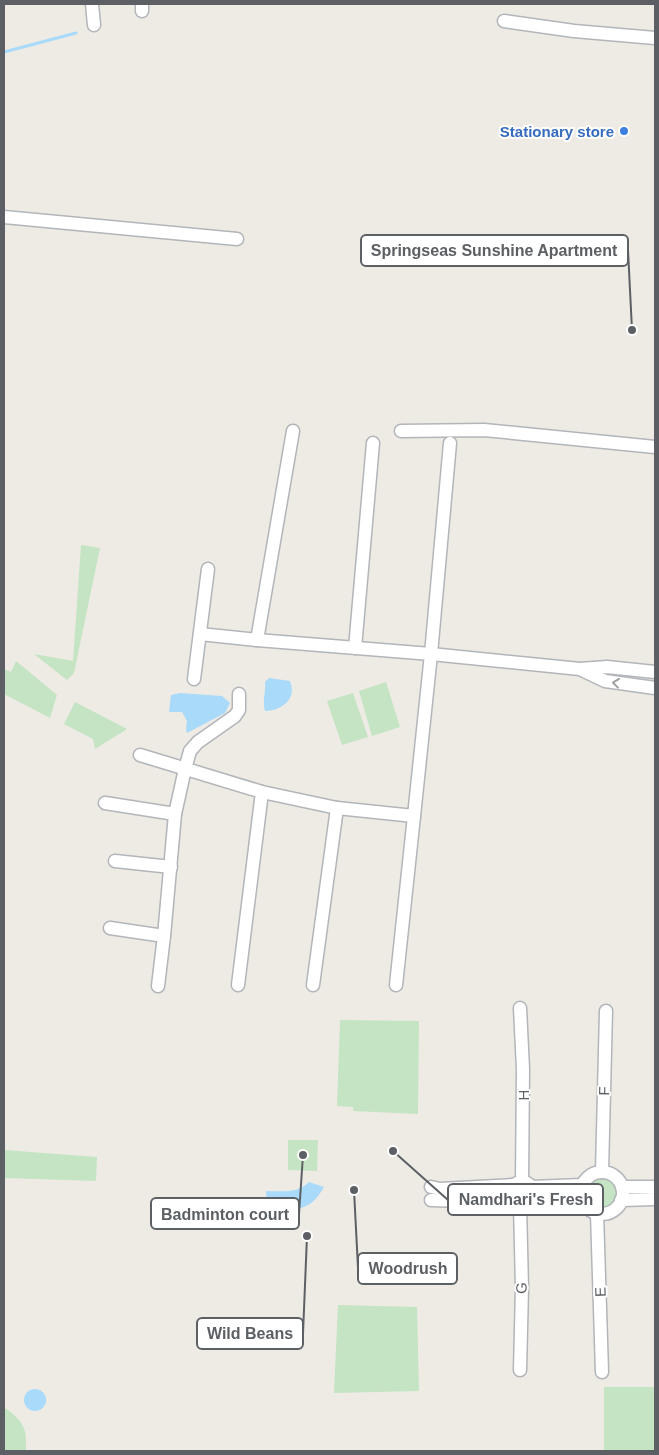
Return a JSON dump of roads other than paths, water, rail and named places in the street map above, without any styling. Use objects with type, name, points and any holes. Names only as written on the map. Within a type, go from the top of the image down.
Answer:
[{"type":"street","points":[[92,4],[94,24]]},
{"type":"street","points":[[504,21],[574,31],[655,38]]},
{"type":"street","points":[[4,217],[237,239]]},
{"type":"street","points":[[401,431],[484,430],[655,447]]},
{"type":"street","points":[[256,640],[293,431]]},
{"type":"street","points":[[355,648],[373,443]]},
{"type":"street","points":[[396,985],[431,654],[450,443]]},
{"type":"street","points":[[194,679],[208,569]]},
{"type":"street","points":[[200,634],[580,669],[607,667],[655,672]]},
{"type":"street","points":[[580,669],[605,681],[655,688]]},
{"type":"street","points":[[158,986],[175,814],[184,768],[190,751],[198,742],[235,716],[239,710],[239,694]]},
{"type":"street","points":[[140,755],[262,792],[337,808],[414,816]]},
{"type":"street","points":[[238,984],[262,792]]},
{"type":"street","points":[[105,804],[175,814]]},
{"type":"street","points":[[313,985],[337,808]]},
{"type":"street","points":[[115,861],[171,867]]},
{"type":"street","points":[[110,928],[164,936]]},
{"type":"street","name":"H","points":[[520,1008],[523,1069],[522,1185]]},
{"type":"street","name":"F","points":[[602,1172],[606,1010]]},
{"type":"street","points":[[602,1172],[615,1176],[622,1187],[621,1200],[612,1211],[597,1213],[588,1208],[582,1200],[582,1185],[590,1175],[602,1172]]},
{"type":"street","points":[[520,1202],[510,1191],[522,1185]]},
{"type":"street","points":[[520,1202],[534,1193],[522,1185]]},
{"type":"street","points":[[431,1186],[440,1189],[522,1185],[582,1185]]},
{"type":"street","points":[[622,1187],[655,1187]]},
{"type":"street","points":[[621,1200],[655,1199]]},
{"type":"street","points":[[431,1200],[520,1202],[582,1200]]},
{"type":"street","name":"G","points":[[520,1202],[522,1288],[520,1370]]},
{"type":"street","name":"E","points":[[597,1213],[602,1372]]},
{"type":"water","points":[[269,678],[290,681],[292,693],[283,706],[265,711],[265,682]]},
{"type":"water","points":[[180,693],[222,696],[230,703],[225,713],[187,733],[187,721],[182,712],[169,712],[171,695]]},
{"type":"water","points":[[309,1182],[324,1187],[313,1202],[300,1208],[267,1209],[266,1191],[294,1190]]},
{"type":"water","points":[[35,1389],[43,1392],[46,1400],[43,1408],[35,1411],[27,1408],[24,1400],[27,1392]]},
{"type":"waterway","points":[[4,52],[76,33]]},
{"type":"place","name":"Stationary store","points":[[624,131]]},
{"type":"place","name":"Springseas Sunshine Apartment","points":[[632,330]]},
{"type":"place","name":"Namdhari's Fresh","points":[[393,1151]]},
{"type":"place","name":"Badminton court","points":[[303,1155]]},
{"type":"place","name":"Woodrush","points":[[354,1190]]},
{"type":"place","name":"Wild Beans","points":[[307,1236]]}]
